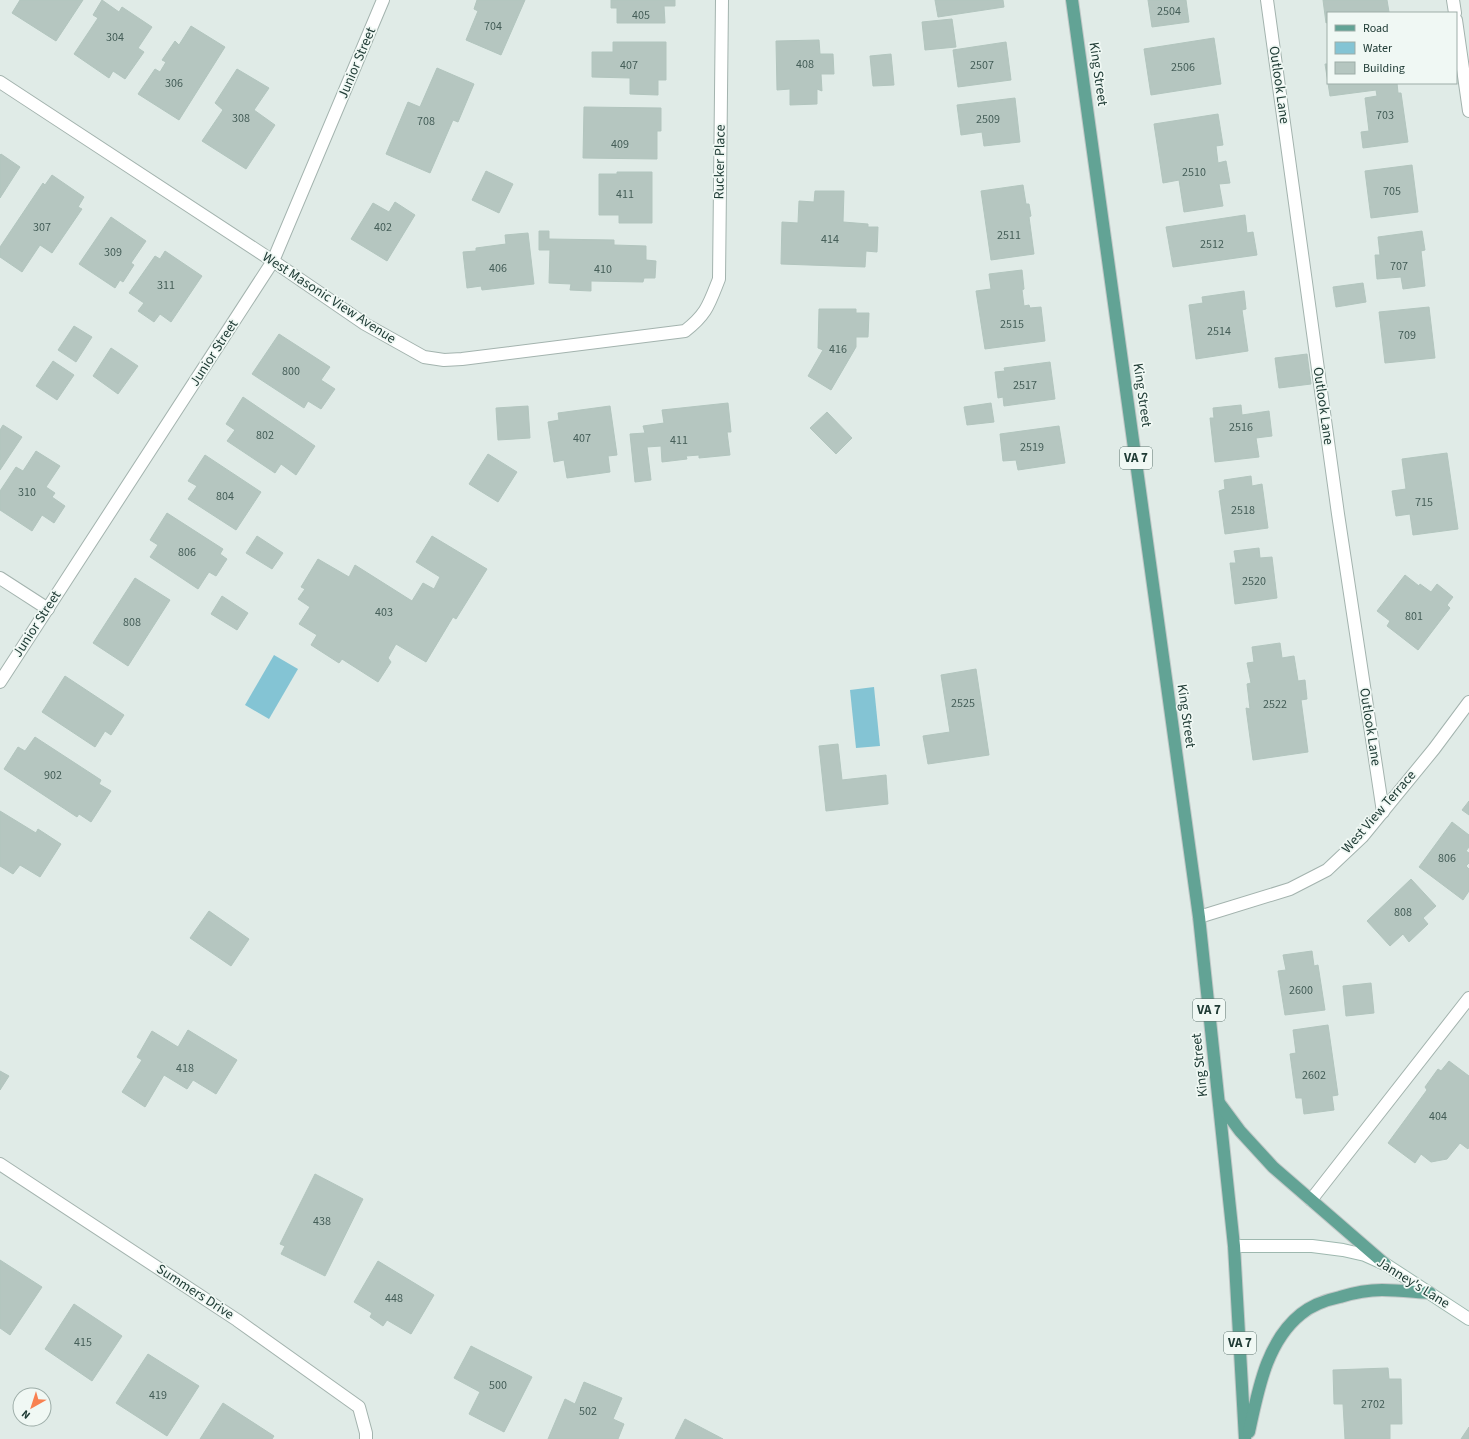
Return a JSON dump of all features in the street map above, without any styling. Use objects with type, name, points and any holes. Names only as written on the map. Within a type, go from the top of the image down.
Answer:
[{"type":"main road","name":"King Street","points":[[1072,0],[1199,917],[1234,1246],[1246,1439]]},
{"type":"main road","points":[[1219,1103],[1240,1131],[1273,1167],[1385,1264]]},
{"type":"main road","points":[[1246,1439],[1259,1388],[1270,1355],[1284,1331],[1301,1314],[1324,1301],[1350,1294],[1381,1290],[1430,1293]]},
{"type":"street","name":"Junior Street","points":[[0,682],[273,261],[383,0]]},
{"type":"street","name":"Rucker Place","points":[[699,319],[707,310],[719,280],[722,0]]},
{"type":"street","name":"Outlook Lane","points":[[1267,0],[1338,514],[1383,812]]},
{"type":"street","points":[[1453,0],[1455,12]]},
{"type":"street","points":[[1457,27],[1469,111]]},
{"type":"street","name":"West Masonic View Avenue","points":[[0,82],[273,261],[365,324],[424,357],[444,360],[462,359],[685,331],[699,319]]},
{"type":"street","points":[[0,578],[48,608]]},
{"type":"street","name":"West View Terrace","points":[[1199,917],[1290,889],[1327,870],[1362,837],[1383,812],[1393,797],[1434,749],[1469,702]]},
{"type":"street","points":[[1311,1200],[1469,998]]},
{"type":"street","name":"Summers Drive","points":[[0,1164],[237,1320],[359,1406],[366,1433],[366,1439]]},
{"type":"street","name":"Janney's Lane","points":[[1234,1246],[1312,1246],[1343,1250],[1365,1255],[1385,1264],[1469,1319]]},
{"type":"water","points":[[274,655],[298,669],[269,719],[245,705]]},
{"type":"water","points":[[874,687],[880,746],[856,748],[850,690]]},
{"type":"building","points":[[20,0],[83,0],[56,41],[12,13]]},
{"type":"building","points":[[102,0],[119,12],[122,7],[152,27],[138,48],[144,52],[125,79],[113,71],[109,78],[74,54],[98,18],[93,15]]},
{"type":"building","points":[[477,0],[525,0],[501,55],[466,40],[478,11],[474,9]]},
{"type":"building","points":[[611,0],[675,0],[675,6],[664,6],[665,23],[617,23],[617,8],[611,8]]},
{"type":"building","points":[[935,0],[1003,0],[1004,7],[938,17]]},
{"type":"building","points":[[1148,0],[1186,0],[1189,22],[1152,27]]},
{"type":"building","points":[[1323,0],[1387,0],[1389,12],[1327,12],[1326,23]]},
{"type":"building","points":[[952,19],[956,47],[925,50],[922,22]]},
{"type":"building","points":[[191,26],[225,47],[179,120],[138,94],[155,69],[160,72],[166,62],[162,60],[175,41],[179,45]]},
{"type":"building","points":[[1214,38],[1221,84],[1151,95],[1144,49]]},
{"type":"building","points":[[819,40],[820,54],[833,54],[834,74],[821,74],[822,91],[817,89],[817,104],[790,105],[790,89],[777,90],[776,41]]},
{"type":"building","points":[[613,42],[666,42],[666,80],[658,80],[658,95],[630,94],[630,78],[592,77],[592,52],[613,52]]},
{"type":"building","points":[[1006,42],[1011,80],[958,87],[953,50]]},
{"type":"building","points":[[891,54],[894,85],[873,86],[870,56]]},
{"type":"building","points":[[1325,64],[1327,64],[1327,77]]},
{"type":"building","points":[[437,68],[474,84],[458,122],[453,120],[430,173],[386,154],[408,102],[420,107]]},
{"type":"building","points":[[237,69],[269,88],[254,110],[275,125],[246,169],[202,141],[223,110],[215,103]]},
{"type":"building","points":[[1328,84],[1397,84],[1398,93],[1401,93],[1408,142],[1363,148],[1361,132],[1369,131],[1365,98],[1377,96],[1376,90],[1330,96]]},
{"type":"building","points":[[1015,98],[1020,142],[984,146],[982,132],[961,135],[957,105]]},
{"type":"building","points":[[584,107],[661,108],[661,131],[657,131],[657,159],[583,158]]},
{"type":"building","points":[[1218,114],[1223,145],[1216,146],[1218,163],[1226,161],[1230,183],[1219,184],[1223,206],[1184,212],[1179,180],[1163,183],[1154,124]]},
{"type":"building","points":[[1,154],[20,167],[0,198],[0,155]]},
{"type":"building","points":[[1412,165],[1418,212],[1371,218],[1365,171]]},
{"type":"building","points":[[486,171],[513,184],[499,213],[472,200]]},
{"type":"building","points":[[617,172],[652,172],[652,223],[619,223],[619,215],[599,215],[599,174],[617,174]]},
{"type":"building","points":[[52,175],[84,197],[78,207],[82,209],[52,253],[40,245],[22,272],[0,257],[0,247],[43,183],[45,185]]},
{"type":"building","points":[[1023,185],[1026,204],[1029,204],[1031,216],[1029,217],[1034,254],[991,260],[981,191]]},
{"type":"building","points":[[815,191],[844,191],[843,222],[868,224],[868,227],[878,227],[877,252],[866,251],[865,267],[781,264],[782,222],[798,223],[799,201],[814,202]]},
{"type":"building","points":[[395,202],[415,215],[387,261],[351,239],[373,203],[389,212]]},
{"type":"building","points":[[1245,215],[1247,233],[1253,232],[1257,255],[1173,267],[1166,227]]},
{"type":"building","points":[[111,217],[146,241],[131,263],[134,265],[123,282],[120,280],[115,288],[79,264]]},
{"type":"building","points":[[539,231],[549,231],[549,239],[614,240],[614,245],[646,246],[646,260],[656,261],[655,278],[644,278],[643,282],[591,281],[591,291],[570,290],[571,284],[549,283],[550,250],[539,250]]},
{"type":"building","points":[[1422,231],[1425,250],[1421,251],[1425,286],[1403,289],[1401,277],[1377,279],[1375,255],[1380,255],[1378,237]]},
{"type":"building","points":[[528,233],[534,284],[482,290],[481,286],[467,288],[463,252],[476,251],[476,248],[506,244],[505,235]]},
{"type":"building","points":[[165,251],[202,276],[171,322],[160,314],[154,322],[138,311],[144,303],[129,293],[155,256],[160,259]]},
{"type":"building","points":[[1022,270],[1024,306],[1029,305],[1030,308],[1041,307],[1045,341],[985,349],[976,291],[991,289],[989,274]]},
{"type":"building","points":[[1363,283],[1366,302],[1336,307],[1333,287]]},
{"type":"building","points":[[1244,291],[1246,309],[1242,310],[1248,351],[1196,359],[1189,305],[1203,303],[1202,297]]},
{"type":"building","points":[[1429,307],[1435,358],[1385,363],[1379,312]]},
{"type":"building","points":[[819,309],[856,309],[856,313],[869,313],[868,337],[856,337],[856,347],[831,390],[808,376],[823,350],[818,348]]},
{"type":"building","points":[[74,326],[92,337],[76,362],[58,350]]},
{"type":"building","points":[[279,334],[330,367],[321,380],[335,389],[321,409],[308,401],[304,408],[252,374]]},
{"type":"building","points":[[111,348],[138,366],[118,394],[93,376]]},
{"type":"building","points":[[1307,354],[1311,384],[1279,388],[1275,358]]},
{"type":"building","points":[[53,361],[74,375],[57,400],[36,386]]},
{"type":"building","points":[[1050,362],[1055,399],[1004,406],[1003,397],[998,398],[995,372],[1005,371],[1004,368]]},
{"type":"building","points":[[243,397],[315,446],[296,475],[281,464],[275,473],[227,441],[235,430],[226,424]]},
{"type":"building","points":[[728,403],[731,432],[727,432],[730,455],[699,458],[699,455],[686,456],[687,459],[662,462],[661,446],[647,447],[651,480],[635,482],[630,434],[645,433],[643,426],[664,423],[662,410]]},
{"type":"building","points":[[991,403],[994,422],[967,425],[964,407]]},
{"type":"building","points":[[1241,405],[1242,415],[1269,411],[1272,436],[1256,438],[1259,457],[1215,462],[1210,418],[1214,418],[1213,408]]},
{"type":"building","points":[[528,406],[530,438],[498,440],[496,408]]},
{"type":"building","points":[[610,406],[617,455],[608,456],[610,472],[567,478],[564,460],[554,462],[548,422],[559,420],[558,413]]},
{"type":"building","points":[[827,412],[852,438],[836,454],[810,428]]},
{"type":"building","points":[[3,425],[22,437],[0,470],[0,430]]},
{"type":"building","points":[[1059,426],[1065,463],[1018,470],[1016,460],[1003,461],[1000,434]]},
{"type":"building","points":[[36,451],[60,466],[46,487],[55,493],[52,497],[65,506],[54,523],[42,515],[32,531],[0,510],[0,491],[16,467],[23,471]]},
{"type":"building","points":[[1447,453],[1458,529],[1413,535],[1410,514],[1396,516],[1392,491],[1406,489],[1402,459]]},
{"type":"building","points":[[488,454],[517,472],[498,502],[469,484]]},
{"type":"building","points":[[205,455],[261,492],[236,530],[188,499],[197,486],[188,481]]},
{"type":"building","points":[[1251,476],[1252,486],[1262,484],[1268,528],[1225,534],[1219,491],[1225,489],[1224,480]]},
{"type":"building","points":[[167,513],[223,549],[220,554],[227,559],[216,576],[209,572],[198,589],[150,557],[158,545],[150,540]]},
{"type":"building","points":[[257,536],[283,553],[272,569],[246,553]]},
{"type":"building","points":[[432,536],[487,569],[456,619],[453,617],[426,662],[396,644],[388,658],[391,662],[378,682],[342,659],[339,663],[311,645],[317,635],[299,624],[310,607],[298,599],[305,589],[301,587],[318,559],[349,577],[355,565],[412,601],[423,583],[434,589],[440,577],[416,562]]},
{"type":"building","points":[[1259,548],[1260,558],[1272,557],[1277,598],[1235,604],[1230,563],[1236,563],[1234,551]]},
{"type":"building","points":[[1405,575],[1419,586],[1420,584],[1431,592],[1437,584],[1453,597],[1447,605],[1450,608],[1418,650],[1387,626],[1390,621],[1377,611]]},
{"type":"building","points":[[135,578],[170,600],[128,666],[93,643]]},
{"type":"building","points":[[222,596],[248,613],[237,630],[211,614]]},
{"type":"building","points":[[1280,643],[1282,658],[1294,656],[1298,681],[1305,680],[1307,699],[1301,700],[1308,752],[1253,760],[1246,708],[1250,709],[1247,684],[1251,683],[1247,663],[1254,662],[1252,647]]},
{"type":"building","points":[[976,669],[989,755],[928,764],[923,736],[950,732],[941,675]]},
{"type":"building","points":[[65,676],[124,715],[111,735],[105,731],[95,747],[42,712]]},
{"type":"building","points":[[35,737],[101,780],[99,784],[111,791],[91,822],[79,814],[77,817],[4,769],[18,747],[25,751]]},
{"type":"building","points":[[838,744],[842,780],[886,775],[888,804],[826,811],[819,746]]},
{"type":"building","points":[[1469,801],[1469,815],[1462,810]]},
{"type":"building","points":[[0,811],[36,833],[38,829],[61,844],[40,877],[20,865],[13,874],[0,866]]},
{"type":"building","points":[[1452,822],[1469,835],[1469,847],[1466,851],[1469,853],[1469,863],[1466,866],[1469,869],[1469,891],[1463,900],[1419,867]]},
{"type":"building","points":[[1411,879],[1436,906],[1423,918],[1428,924],[1409,942],[1403,934],[1390,946],[1367,921]]},
{"type":"building","points":[[209,911],[249,939],[231,966],[190,938]]},
{"type":"building","points":[[1312,951],[1314,966],[1318,965],[1325,1010],[1285,1015],[1278,971],[1286,970],[1283,955]]},
{"type":"building","points":[[1371,983],[1374,1013],[1346,1016],[1343,986]]},
{"type":"building","points":[[1328,1025],[1338,1095],[1332,1096],[1334,1110],[1304,1114],[1302,1098],[1296,1098],[1290,1054],[1296,1053],[1293,1030]]},
{"type":"building","points":[[188,1030],[237,1060],[216,1094],[193,1080],[187,1089],[164,1075],[145,1107],[122,1092],[142,1060],[137,1057],[152,1031],[178,1047]]},
{"type":"building","points":[[1449,1061],[1469,1076],[1469,1147],[1468,1149],[1460,1143],[1447,1159],[1431,1162],[1421,1154],[1415,1163],[1388,1143],[1427,1090],[1425,1087],[1438,1069],[1441,1071]]},
{"type":"building","points":[[0,1071],[9,1076],[0,1090]]},
{"type":"building","points":[[315,1174],[363,1199],[325,1276],[281,1254],[285,1246],[280,1244]]},
{"type":"building","points":[[0,1260],[42,1287],[10,1335],[0,1328]]},
{"type":"building","points":[[378,1261],[434,1295],[411,1334],[387,1320],[383,1326],[370,1317],[372,1313],[354,1302]]},
{"type":"building","points":[[74,1304],[122,1336],[92,1381],[45,1349]]},
{"type":"building","points":[[471,1346],[532,1377],[504,1432],[469,1414],[480,1392],[454,1378]]},
{"type":"building","points":[[148,1354],[199,1386],[167,1436],[116,1403]]},
{"type":"building","points":[[1388,1368],[1389,1379],[1401,1379],[1402,1424],[1390,1424],[1390,1439],[1345,1439],[1343,1404],[1334,1404],[1333,1370]]},
{"type":"building","points":[[584,1382],[622,1398],[613,1419],[624,1424],[618,1439],[548,1439],[565,1399],[575,1404]]},
{"type":"building","points":[[223,1403],[274,1436],[272,1439],[200,1439]]},
{"type":"building","points":[[685,1419],[723,1439],[675,1439]]},
{"type":"building","points":[[1469,1427],[1469,1439],[1461,1439]]}]
